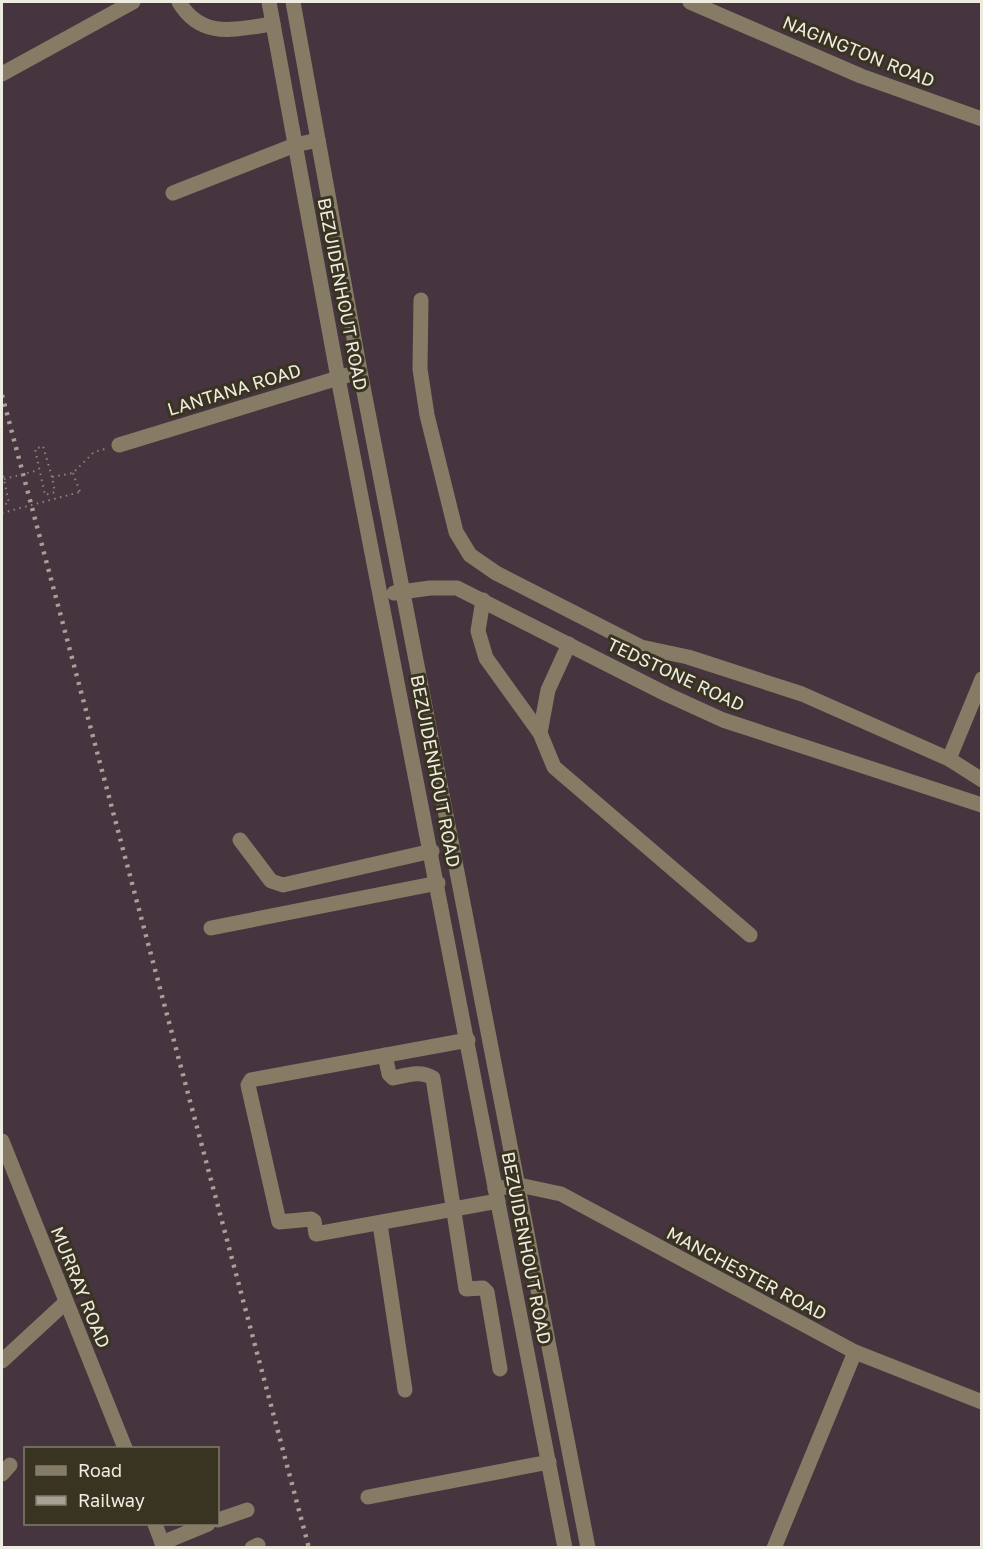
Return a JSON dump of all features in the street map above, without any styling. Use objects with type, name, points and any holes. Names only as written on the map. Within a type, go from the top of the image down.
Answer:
[{"type":"street","points":[[2,74],[133,2]]},
{"type":"street","points":[[180,2],[192,20],[222,30],[273,24]]},
{"type":"street","name":"BEZUIDENHOUT ROAD","points":[[269,2],[339,378],[565,1548]]},
{"type":"street","name":"BEZUIDENHOUT ROAD","points":[[293,2],[360,371],[588,1548]]},
{"type":"street","name":"NAGINGTON ROAD","points":[[690,2],[861,76],[981,119]]},
{"type":"street","points":[[173,193],[295,145],[318,140]]},
{"type":"street","points":[[421,300],[420,369],[427,415],[456,532],[470,555],[496,573],[641,646],[688,657],[802,694],[949,759],[981,780]]},
{"type":"street","name":"LANTANA ROAD","points":[[119,445],[360,371]]},
{"type":"street","points":[[370,535],[391,531]]},
{"type":"street","name":"TEDSTONE ROAD","points":[[382,595],[430,588],[457,588],[666,694],[723,720],[981,805]]},
{"type":"street","points":[[483,600],[478,631],[486,658],[540,733],[554,767],[750,935]]},
{"type":"street","points":[[540,733],[548,690],[569,644]]},
{"type":"street","points":[[949,759],[981,679]]},
{"type":"street","points":[[240,840],[271,880],[283,885],[451,842]]},
{"type":"street","points":[[211,928],[438,883]]},
{"type":"street","points":[[487,1026],[467,1035],[385,1055],[389,1074],[393,1078],[420,1073],[427,1073],[433,1078],[466,1289],[483,1288],[486,1292],[500,1369]]},
{"type":"street","name":"MANCHESTER ROAD","points":[[385,1055],[251,1080],[248,1085],[279,1222],[310,1219],[314,1221],[316,1234],[380,1224],[455,1208],[519,1185],[561,1194],[855,1352],[981,1402]]},
{"type":"street","name":"MURRAY ROAD","points":[[2,1141],[124,1447]]},
{"type":"street","points":[[380,1224],[405,1390]]},
{"type":"street","points":[[2,1361],[66,1302]]},
{"type":"street","points":[[774,1548],[855,1352]]},
{"type":"street","points":[[368,1497],[548,1458],[569,1450]]},
{"type":"street","points":[[219,1520],[247,1510]]},
{"type":"street","points":[[154,1525],[163,1545],[206,1525]]},
{"type":"path","points":[[52,477],[73,473],[94,453],[119,445]]},
{"type":"path","points":[[43,446],[55,492],[45,495],[39,470],[35,449],[43,446]]},
{"type":"path","points":[[2,470],[9,504],[2,505]]},
{"type":"path","points":[[4,479],[39,470]]},
{"type":"path","points":[[2,513],[80,492],[73,473]]},
{"type":"shaded area","points":[[2,2],[981,2],[981,1547],[2,1548]]},
{"type":"railway","points":[[2,395],[309,1548]]}]
